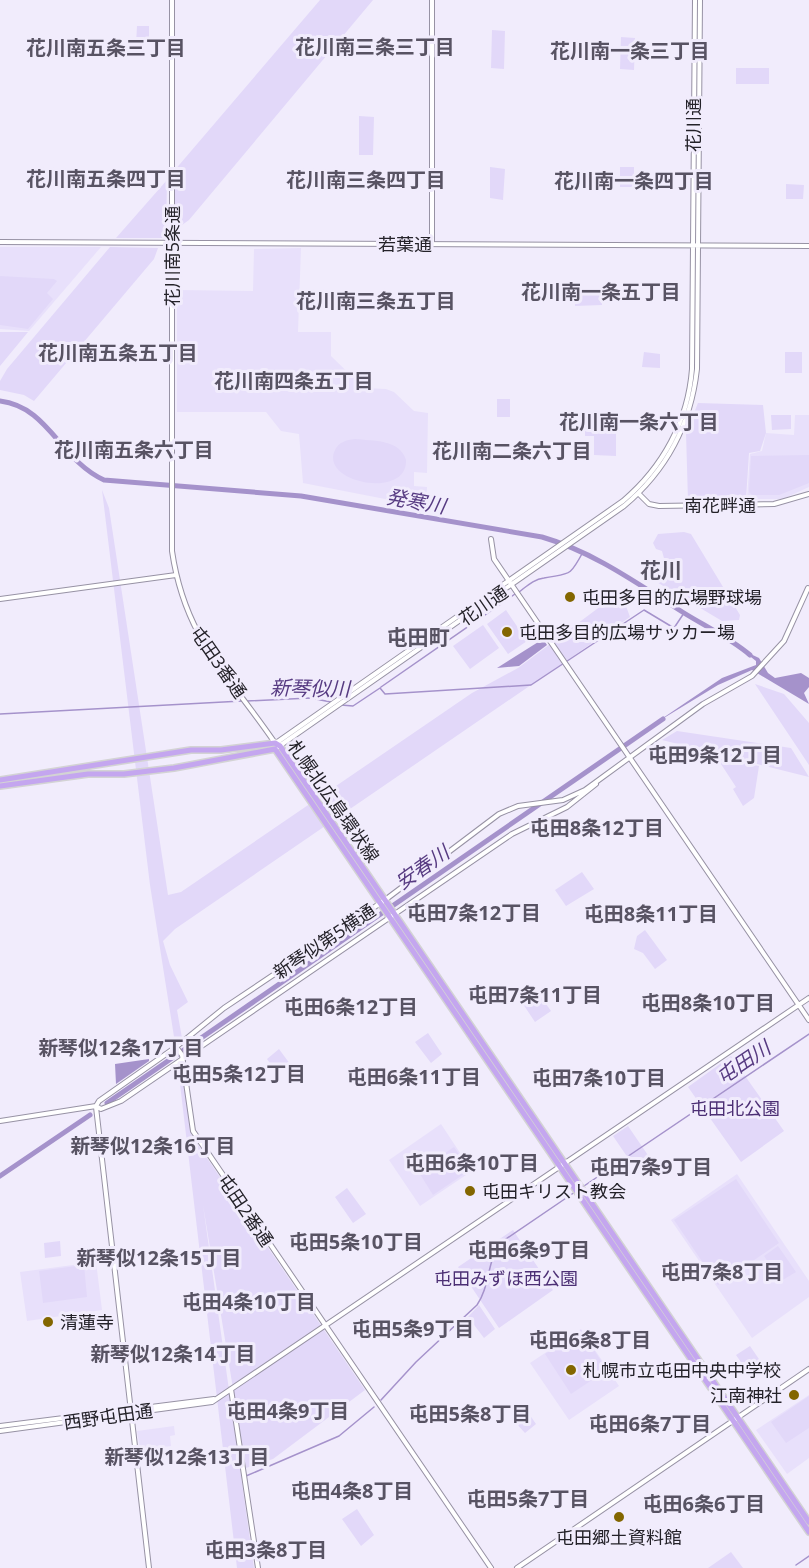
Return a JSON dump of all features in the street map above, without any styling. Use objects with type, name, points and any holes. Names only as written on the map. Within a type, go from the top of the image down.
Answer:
[{"type":"main road","name":"札幌北広島環状線","points":[[0,780],[190,750],[277,746]]},
{"type":"main road","name":"札幌北広島環状線","points":[[0,786],[88,774],[124,774],[174,768],[277,746]]},
{"type":"main road","name":"札幌北広島環状線","points":[[277,746],[562,1166]]},
{"type":"main road","name":"札幌北広島環状線","points":[[391,914],[500,1079],[579,1190],[809,1532]]},
{"type":"main road","name":"札幌北広島環状線","points":[[735,1419],[809,1522]]},
{"type":"street","name":"花川南5条通","points":[[172,0],[172,504]]},
{"type":"street","points":[[432,0],[432,244]]},
{"type":"street","name":"花川通","points":[[277,746],[345,701],[510,583],[548,553],[637,492],[663,458],[681,420],[688,397],[692,369],[694,0]]},
{"type":"street","name":"花川通","points":[[277,746],[339,698],[575,540],[637,492],[666,460],[685,423],[697,369],[699,0]]},
{"type":"street","name":"若葉通","points":[[0,242],[809,246]]},
{"type":"street","name":"南花畔通","points":[[637,492],[649,504],[669,506],[774,504],[809,494]]},
{"type":"street","name":"屯田3番通","points":[[172,504],[176,575],[186,609],[197,634],[223,674],[242,696],[277,746]]},
{"type":"street","points":[[491,539],[492,555],[510,583],[809,1020]]},
{"type":"street","points":[[0,599],[176,575]]},
{"type":"street","name":"新琴似第5横通","points":[[0,1121],[96,1106],[101,1109],[115,1105],[391,914],[520,829],[585,796],[596,784],[630,757],[703,704],[752,676],[778,649],[790,632],[809,588]]},
{"type":"street","name":"新琴似第5横通","points":[[96,1106],[99,1101],[177,1048],[224,1008],[383,903],[499,814],[527,805],[550,803],[574,796],[596,784]]},
{"type":"street","name":"西野屯田通","points":[[0,1429],[131,1411],[203,1404],[214,1399],[326,1326],[809,998]]},
{"type":"street","name":"屯田2番通","points":[[177,1048],[182,1057],[193,1131],[490,1568]]},
{"type":"street","points":[[96,1106],[149,1568]]},
{"type":"street","points":[[517,1568],[809,1369]]},
{"type":"street","points":[[231,1389],[258,1568]]},
{"type":"shaded area","points":[[0,247],[101,247],[29,331],[0,329]]},
{"type":"shaded area","points":[[301,248],[298,332],[331,332],[331,356],[364,388],[386,389],[394,392],[414,411],[428,413],[427,473],[414,472],[414,486],[427,487],[426,507],[303,483],[299,434],[281,431],[266,412],[177,412],[177,290],[253,291],[254,249]]},
{"type":"shaded area","points":[[795,415],[809,415],[809,487],[783,499],[747,499],[750,454],[762,451],[766,433],[794,435]]},
{"type":"shaded area","points":[[543,639],[547,645],[519,666],[497,668]]},
{"type":"shaded area","points":[[742,650],[759,658],[768,673],[775,678],[801,673],[809,678],[809,687],[804,693],[809,704],[752,670],[718,685],[654,724],[722,678],[756,665],[756,661]]},
{"type":"shaded area","points":[[149,1059],[149,1061],[116,1084],[115,1064]]},
{"type":"shaded area","points":[[441,1124],[472,1171],[420,1206],[389,1160]]},
{"type":"shaded area","points":[[737,1174],[809,1281],[809,1297],[752,1338],[671,1220]]},
{"type":"shaded area","points":[[96,1262],[102,1310],[27,1321],[20,1272]]},
{"type":"shaded area","name":"札幌市立屯田中央中学校","points":[[581,1329],[619,1386],[569,1420],[530,1363]]},
{"type":"shaded area","points":[[809,1395],[809,1458],[787,1474],[756,1430]]},
{"type":"shaded area","points":[[174,1426],[175,1435],[170,1436],[171,1446],[140,1450],[137,1431]]},
{"type":"green space","points":[[320,0],[373,0],[189,220],[175,230],[174,171]]},
{"type":"green space","points":[[137,26],[149,26],[149,43],[136,44]]},
{"type":"green space","points":[[492,30],[505,31],[504,69],[491,68]]},
{"type":"green space","points":[[621,37],[635,38],[634,70],[620,69]]},
{"type":"green space","points":[[736,68],[769,68],[769,84],[736,84]]},
{"type":"green space","points":[[359,116],[374,117],[373,155],[359,155]]},
{"type":"green space","points":[[490,167],[505,169],[503,200],[490,198]]},
{"type":"green space","points":[[620,167],[634,167],[634,187],[620,187]]},
{"type":"green space","points":[[167,180],[166,234],[162,238],[116,238]]},
{"type":"green space","points":[[786,184],[804,185],[803,199],[786,199]]},
{"type":"green space","points":[[110,247],[158,248],[154,259],[34,401],[24,395],[0,390],[0,381],[7,369]]},
{"type":"green space","points":[[0,276],[57,281],[47,293],[53,299],[28,329],[0,325]]},
{"type":"green space","points":[[575,292],[602,293],[602,305],[575,306]]},
{"type":"green space","points":[[0,332],[28,332],[0,366]]},
{"type":"green space","points":[[644,352],[660,354],[660,368],[642,367]]},
{"type":"green space","points":[[785,352],[802,352],[802,373],[785,373]]},
{"type":"green space","points":[[497,399],[510,399],[510,417],[497,417]]},
{"type":"green space","points":[[698,403],[763,405],[766,433],[760,451],[749,453],[746,499],[688,501],[686,433]]},
{"type":"green space","points":[[771,415],[791,415],[791,429],[772,430]]},
{"type":"green space","points":[[585,431],[616,432],[616,456],[594,455],[594,436],[585,436]]},
{"type":"green space","points":[[355,439],[385,442],[398,448],[406,460],[403,472],[394,480],[380,483],[351,478],[340,471],[334,462],[335,450],[343,442]]},
{"type":"green space","points":[[809,455],[809,483],[779,495],[752,495],[749,492],[751,456]]},
{"type":"green space","points":[[102,490],[109,508],[168,895],[181,892],[472,693],[518,668],[613,597],[617,596],[626,606],[630,617],[175,929],[163,941],[170,965],[188,1002],[177,1010],[182,1038],[175,1043],[150,885]]},
{"type":"green space","points":[[684,532],[691,534],[740,615],[739,620],[722,621],[650,578],[655,564],[662,567],[665,562],[662,551],[656,549],[653,543],[658,534]]},
{"type":"green space","name":"屯田多目的広場サッカー場","points":[[506,610],[527,641],[508,654],[487,624]]},
{"type":"green space","points":[[483,625],[499,648],[470,669],[453,646]]},
{"type":"green space","points":[[755,684],[784,694],[809,723],[809,765]]},
{"type":"green space","points":[[677,731],[791,748],[809,777],[662,740]]},
{"type":"green space","points":[[717,758],[759,766],[754,798],[743,806],[733,789],[736,787]]},
{"type":"green space","points":[[582,872],[594,889],[566,906],[555,890]]},
{"type":"green space","points":[[645,930],[667,960],[655,969],[643,953],[634,949],[637,936]]},
{"type":"green space","points":[[539,994],[551,1011],[535,1022],[523,1004]]},
{"type":"green space","points":[[428,1033],[442,1054],[431,1063],[415,1042]]},
{"type":"green space","points":[[279,1049],[290,1064],[277,1073],[267,1059]]},
{"type":"green space","name":"屯田北公園","points":[[731,1056],[784,1131],[741,1162],[688,1087]]},
{"type":"green space","points":[[178,1067],[181,1068],[192,1136],[365,1390],[273,1459],[246,1468],[203,1205],[254,1568],[237,1568]]},
{"type":"green space","points":[[628,1126],[654,1164],[639,1174],[613,1136]]},
{"type":"green space","points":[[454,1147],[470,1170],[433,1195],[418,1171]]},
{"type":"green space","points":[[736,1179],[779,1243],[718,1285],[674,1220]]},
{"type":"green space","points":[[347,1188],[366,1214],[353,1223],[335,1197]]},
{"type":"green space","name":"屯田みずほ西公園","points":[[513,1230],[553,1290],[499,1328],[458,1267]]},
{"type":"green space","points":[[60,1241],[61,1256],[45,1258],[44,1243]]},
{"type":"green space","points":[[778,1246],[796,1272],[781,1281],[764,1256]]},
{"type":"green space","points":[[84,1265],[87,1297],[43,1303],[39,1271]]},
{"type":"green space","points":[[479,1305],[495,1329],[484,1338],[468,1317]]},
{"type":"green space","points":[[581,1330],[607,1370],[571,1394],[545,1354]]},
{"type":"green space","points":[[750,1346],[763,1365],[750,1375],[736,1355]]},
{"type":"green space","points":[[809,1396],[809,1428],[786,1443],[771,1422]]},
{"type":"green space","points":[[527,1411],[536,1424],[525,1433],[514,1421]]},
{"type":"green space","points":[[357,1509],[374,1535],[361,1546],[342,1519]]},
{"type":"green space","points":[[731,1552],[743,1568],[708,1568]]},
{"type":"waterway","name":"発寒川","points":[[0,401],[17,405],[31,413],[76,460],[104,480],[301,496],[542,537],[561,543],[615,570],[750,655]]},
{"type":"waterway","points":[[519,592],[537,580],[568,573],[583,552]]},
{"type":"waterway","points":[[381,687],[515,594]]},
{"type":"waterway","name":"新琴似川","points":[[341,705],[353,706],[380,688],[385,694],[531,685],[644,610],[674,628],[684,613]]},
{"type":"waterway","name":"新琴似川","points":[[247,701],[310,698],[331,702]]},
{"type":"waterway","name":"新琴似川","points":[[0,714],[242,701]]},
{"type":"waterway","name":"安春川","points":[[107,1103],[663,719]]},
{"type":"waterway","name":"屯田川","points":[[584,1186],[809,1034]]},
{"type":"waterway","name":"安春川","points":[[0,1176],[90,1115]]},
{"type":"waterway","name":"屯田川","points":[[381,1400],[416,1362],[477,1305],[500,1243],[575,1192]]},
{"type":"waterway","name":"屯田川","points":[[246,1476],[339,1436],[374,1407]]},
{"type":"waterway","points":[[796,1565],[809,1556]]},
{"type":"place","name":"屯田多目的広場野球場","points":[[570,597]]},
{"type":"place","name":"屯田多目的広場サッカー場","points":[[507,632]]},
{"type":"place","name":"屯田キリスト教会","points":[[470,1191]]},
{"type":"place","name":"清蓮寺","points":[[48,1322]]},
{"type":"place","name":"札幌市立屯田中央中学校","points":[[571,1370]]},
{"type":"place","name":"江南神社","points":[[794,1395]]},
{"type":"place","name":"屯田郷土資料館","points":[[619,1517]]},
{"type":"district","name":"花川南三条三丁目","points":[[375,46]]},
{"type":"district","name":"花川南五条三丁目","points":[[106,47]]},
{"type":"district","name":"花川南一条三丁目","points":[[630,50]]},
{"type":"district","name":"花川南五条四丁目","points":[[106,178]]},
{"type":"district","name":"花川南三条四丁目","points":[[366,179]]},
{"type":"district","name":"花川南一条四丁目","points":[[634,180]]},
{"type":"district","name":"花川南一条五丁目","points":[[601,291]]},
{"type":"district","name":"花川南三条五丁目","points":[[376,300]]},
{"type":"district","name":"花川南五条五丁目","points":[[118,352]]},
{"type":"district","name":"花川南四条五丁目","points":[[294,380]]},
{"type":"district","name":"花川南一条六丁目","points":[[639,421]]},
{"type":"district","name":"花川南五条六丁目","points":[[134,449]]},
{"type":"district","name":"花川南二条六丁目","points":[[512,450]]},
{"type":"district","name":"花川","points":[[661,570]]},
{"type":"district","name":"屯田町","points":[[418,637]]},
{"type":"district","name":"屯田9条12丁目","points":[[715,754]]},
{"type":"district","name":"屯田8条12丁目","points":[[597,827]]},
{"type":"district","name":"屯田7条12丁目","points":[[474,912]]},
{"type":"district","name":"屯田8条11丁目","points":[[651,913]]},
{"type":"district","name":"屯田7条11丁目","points":[[535,994]]},
{"type":"district","name":"屯田8条10丁目","points":[[708,1002]]},
{"type":"district","name":"屯田6条12丁目","points":[[351,1006]]},
{"type":"district","name":"新琴似12条17丁目","points":[[121,1047]]},
{"type":"district","name":"屯田5条12丁目","points":[[239,1073]]},
{"type":"district","name":"屯田6条11丁目","points":[[414,1076]]},
{"type":"district","name":"屯田7条10丁目","points":[[599,1077]]},
{"type":"district","name":"新琴似12条16丁目","points":[[153,1145]]},
{"type":"district","name":"屯田6条10丁目","points":[[472,1162]]},
{"type":"district","name":"屯田7条9丁目","points":[[651,1166]]},
{"type":"district","name":"屯田5条10丁目","points":[[356,1241]]},
{"type":"district","name":"屯田6条9丁目","points":[[529,1249]]},
{"type":"district","name":"新琴似12条15丁目","points":[[159,1257]]},
{"type":"district","name":"屯田7条8丁目","points":[[722,1271]]},
{"type":"district","name":"屯田4条10丁目","points":[[249,1301]]},
{"type":"district","name":"屯田5条9丁目","points":[[413,1328]]},
{"type":"district","name":"屯田6条8丁目","points":[[590,1339]]},
{"type":"district","name":"新琴似12条14丁目","points":[[173,1353]]},
{"type":"district","name":"屯田4条9丁目","points":[[288,1410]]},
{"type":"district","name":"屯田5条8丁目","points":[[470,1413]]},
{"type":"district","name":"屯田6条7丁目","points":[[650,1423]]},
{"type":"district","name":"新琴似12条13丁目","points":[[187,1456]]},
{"type":"district","name":"屯田4条8丁目","points":[[352,1490]]},
{"type":"district","name":"屯田5条7丁目","points":[[528,1498]]},
{"type":"district","name":"屯田6条6丁目","points":[[704,1503]]},
{"type":"district","name":"屯田3条8丁目","points":[[266,1549]]}]
